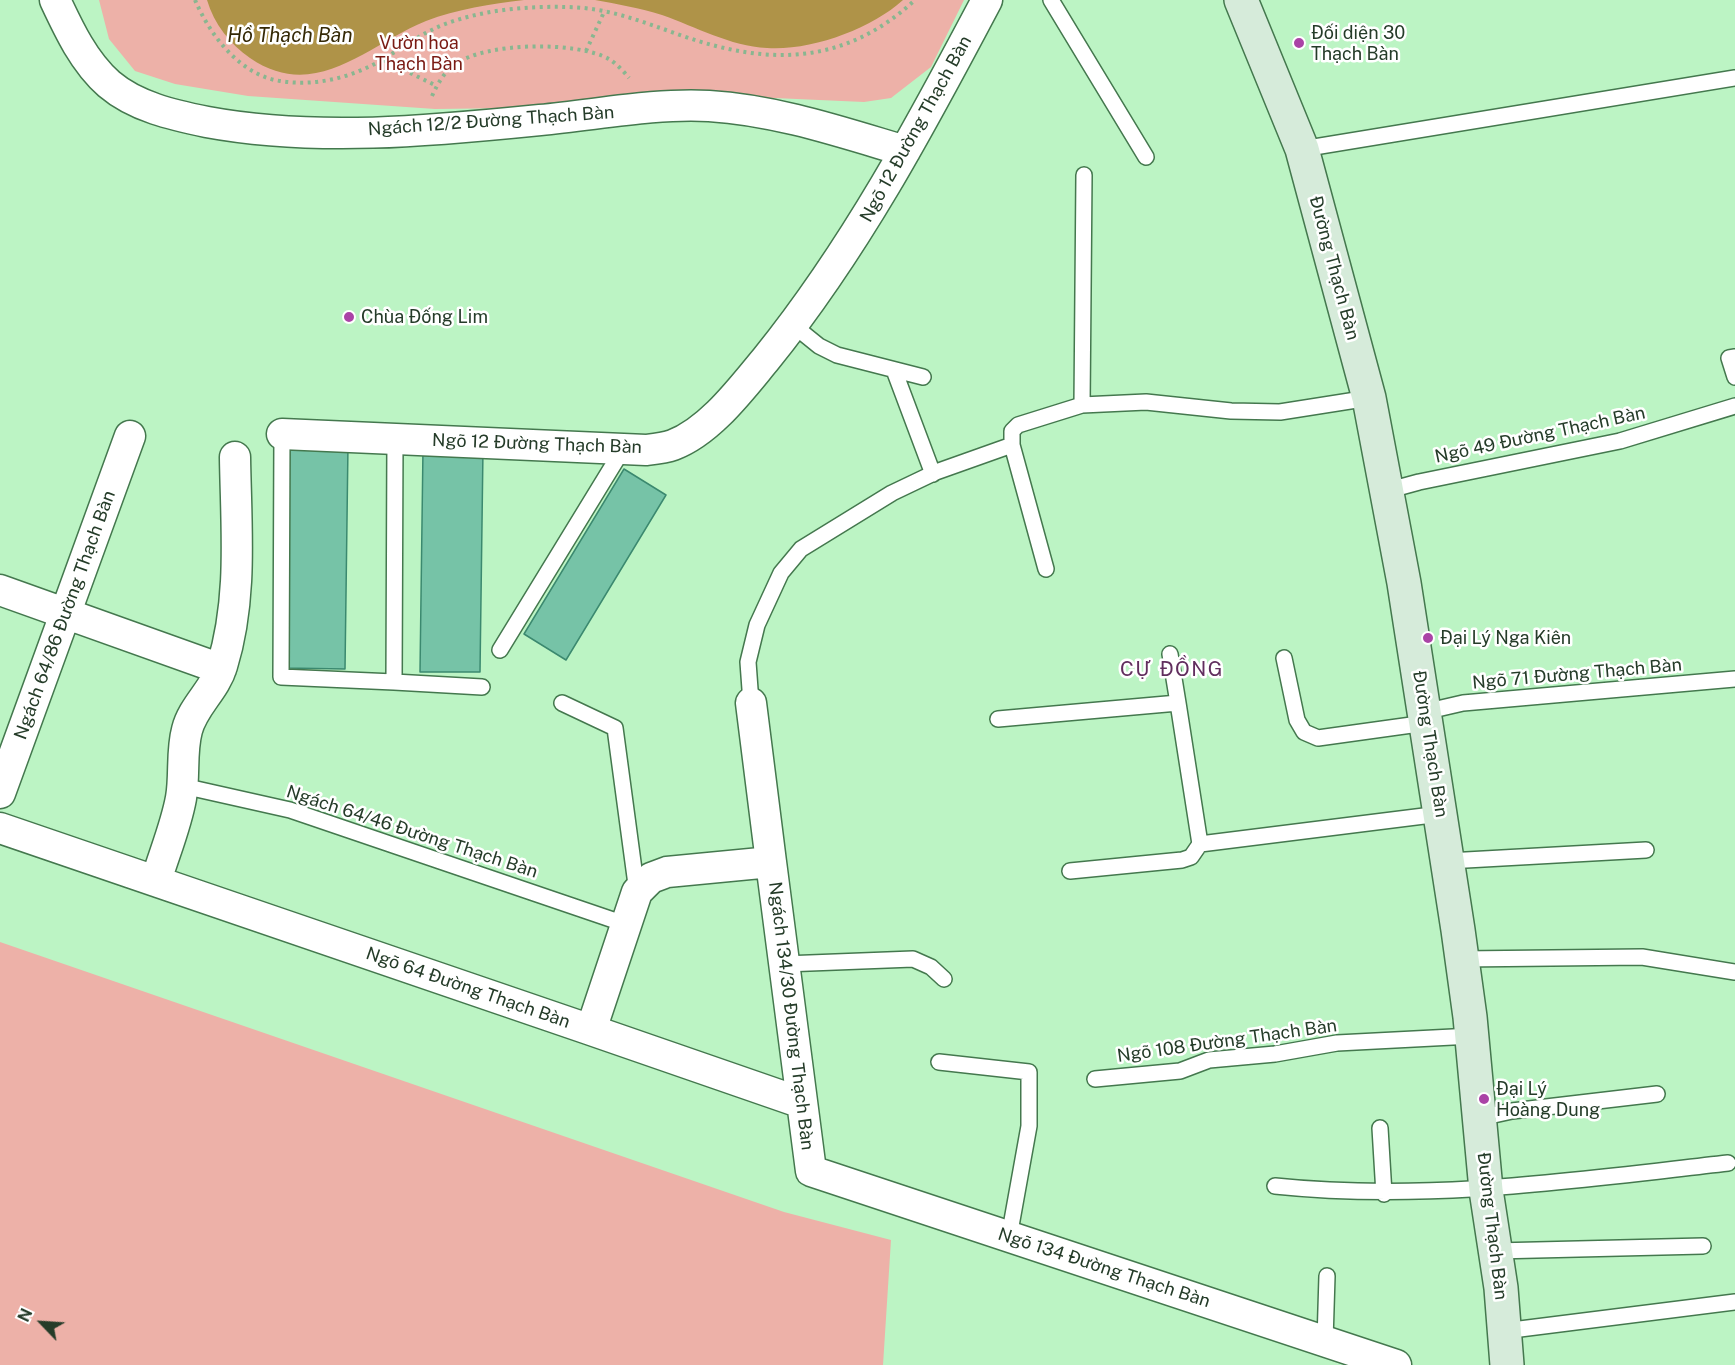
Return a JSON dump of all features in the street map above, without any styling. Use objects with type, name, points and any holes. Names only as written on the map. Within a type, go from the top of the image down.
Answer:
[{"type":"main road","name":"Đường Thạch Bàn","points":[[1241,0],[1302,149],[1369,398],[1404,583],[1448,861],[1472,1036],[1486,1190],[1507,1365]]},
{"type":"street","name":"Ngách 12/2 Đường Thạch Bàn","points":[[55,0],[86,58],[110,84],[143,105],[183,117],[234,127],[288,131],[426,130],[643,109],[708,106],[760,111],[820,125],[905,151]]},
{"type":"street","name":"Ngõ 12 Đường Thạch Bàn","points":[[282,434],[646,450],[673,445],[699,429],[751,377],[793,325],[874,206],[987,0]]},
{"type":"street","name":"Ngách 64/86 Đường Thạch Bàn","points":[[0,793],[130,436]]},
{"type":"street","points":[[156,881],[181,801],[183,746],[188,727],[221,669],[234,621],[237,594],[235,457]]},
{"type":"street","points":[[0,590],[221,669]]},
{"type":"street","points":[[637,892],[651,878],[667,872],[771,862],[751,703]]},
{"type":"street","name":"Ngõ 64 Đường Thạch Bàn","points":[[0,828],[591,1030],[637,892]]},
{"type":"street","name":"Ngách 134/30 Đường Thạch Bàn","points":[[771,862],[811,1171]]},
{"type":"street","points":[[591,1030],[802,1103]]},
{"type":"street","name":"Ngõ 134 Đường Thạch Bàn","points":[[811,1171],[1396,1365]]},
{"type":"lane","points":[[1051,0],[1146,157]]},
{"type":"lane","points":[[1302,149],[1735,78]]},
{"type":"lane","points":[[1082,405],[1084,176]]},
{"type":"lane","points":[[793,325],[827,351],[923,377]]},
{"type":"lane","points":[[1735,357],[1730,358],[1735,377]]},
{"type":"lane","points":[[894,370],[933,474]]},
{"type":"lane","points":[[1046,569],[1012,445],[1012,431],[1018,424],[1082,405],[1146,402],[1231,411],[1280,412],[1369,398]]},
{"type":"lane","name":"Ngõ 49 Đường Thạch Bàn","points":[[1386,490],[1620,441],[1735,406]]},
{"type":"lane","points":[[282,434],[281,677],[482,687]]},
{"type":"lane","points":[[394,682],[395,438]]},
{"type":"lane","points":[[751,703],[748,662],[752,640],[781,573],[801,549],[892,494],[933,474],[1012,445]]},
{"type":"lane","points":[[500,650],[623,449]]},
{"type":"lane","points":[[1071,871],[1182,860],[1191,857],[1200,844],[1170,654]]},
{"type":"lane","name":"Ngõ 71 Đường Thạch Bàn","points":[[1284,658],[1297,720],[1304,732],[1318,738],[1425,718],[1463,704],[1735,679]]},
{"type":"lane","points":[[562,703],[615,728],[637,892]]},
{"type":"lane","points":[[998,719],[1178,703]]},
{"type":"lane","name":"Ngách 64/46 Đường Thạch Bàn","points":[[183,786],[300,814],[625,924]]},
{"type":"lane","points":[[1200,844],[1440,814]]},
{"type":"lane","points":[[1448,861],[1646,850]]},
{"type":"lane","points":[[1461,960],[1642,957],[1735,972]]},
{"type":"lane","points":[[784,964],[913,958],[931,967],[944,979]]},
{"type":"lane","name":"Ngõ 108 Đường Thạch Bàn","points":[[1095,1079],[1180,1071],[1209,1060],[1275,1054],[1337,1044],[1472,1036]]},
{"type":"lane","points":[[939,1062],[1029,1072],[1029,1126],[1010,1237]]},
{"type":"lane","points":[[1480,1118],[1512,1111],[1657,1094]]},
{"type":"lane","points":[[1380,1128],[1384,1194]]},
{"type":"lane","points":[[1275,1186],[1384,1194],[1486,1190],[1728,1163]]},
{"type":"lane","points":[[1495,1251],[1703,1246]]},
{"type":"lane","points":[[1325,1341],[1327,1276]]},
{"type":"lane","points":[[1504,1331],[1735,1302]]},
{"type":"path","points":[[195,0],[202,17],[220,44],[246,67],[278,81],[315,83],[350,74],[382,60],[447,23],[482,14],[528,8],[566,7],[605,10],[736,52],[780,57],[826,50],[867,36],[915,0]]},
{"type":"path","points":[[586,51],[605,10]]},
{"type":"path","points":[[426,130],[430,101],[436,86],[457,63],[476,54],[512,48],[586,51],[609,59],[628,76],[643,109]]},
{"type":"path","points":[[382,60],[436,86]]},
{"type":"green space","name":"Vườn hoa Thạch Bàn","points":[[99,0],[964,0],[931,67],[891,98],[864,102],[662,93],[517,108],[435,109],[248,96],[175,84],[135,71],[109,39]]},
{"type":"green space","points":[[0,942],[784,1212],[891,1240],[883,1365],[0,1365]]},
{"type":"water","name":"Hồ Thạch Bàn","points":[[207,0],[524,0],[450,13],[404,31],[341,65],[319,72],[297,75],[274,70],[250,58],[229,40],[218,25]]},
{"type":"water","points":[[595,0],[903,0],[890,11],[840,36],[802,46],[767,48],[740,44],[654,13]]},
{"type":"building","points":[[287,445],[348,445],[345,669],[285,668]]},
{"type":"building","points":[[423,448],[483,449],[480,672],[420,672]]},
{"type":"building","points":[[624,469],[666,495],[566,660],[524,634]]},
{"type":"place","name":"Đối diện 30 Thạch Bàn","points":[[1299,43]]},
{"type":"place","name":"Chùa Đống Lim","points":[[349,317]]},
{"type":"place","name":"Đại Lý Nga Kiên","points":[[1428,638]]},
{"type":"place","name":"Đại Lý Hoàng Dung","points":[[1484,1099]]},
{"type":"district","name":"CỰ ĐỒNG","points":[[1172,670]]}]
